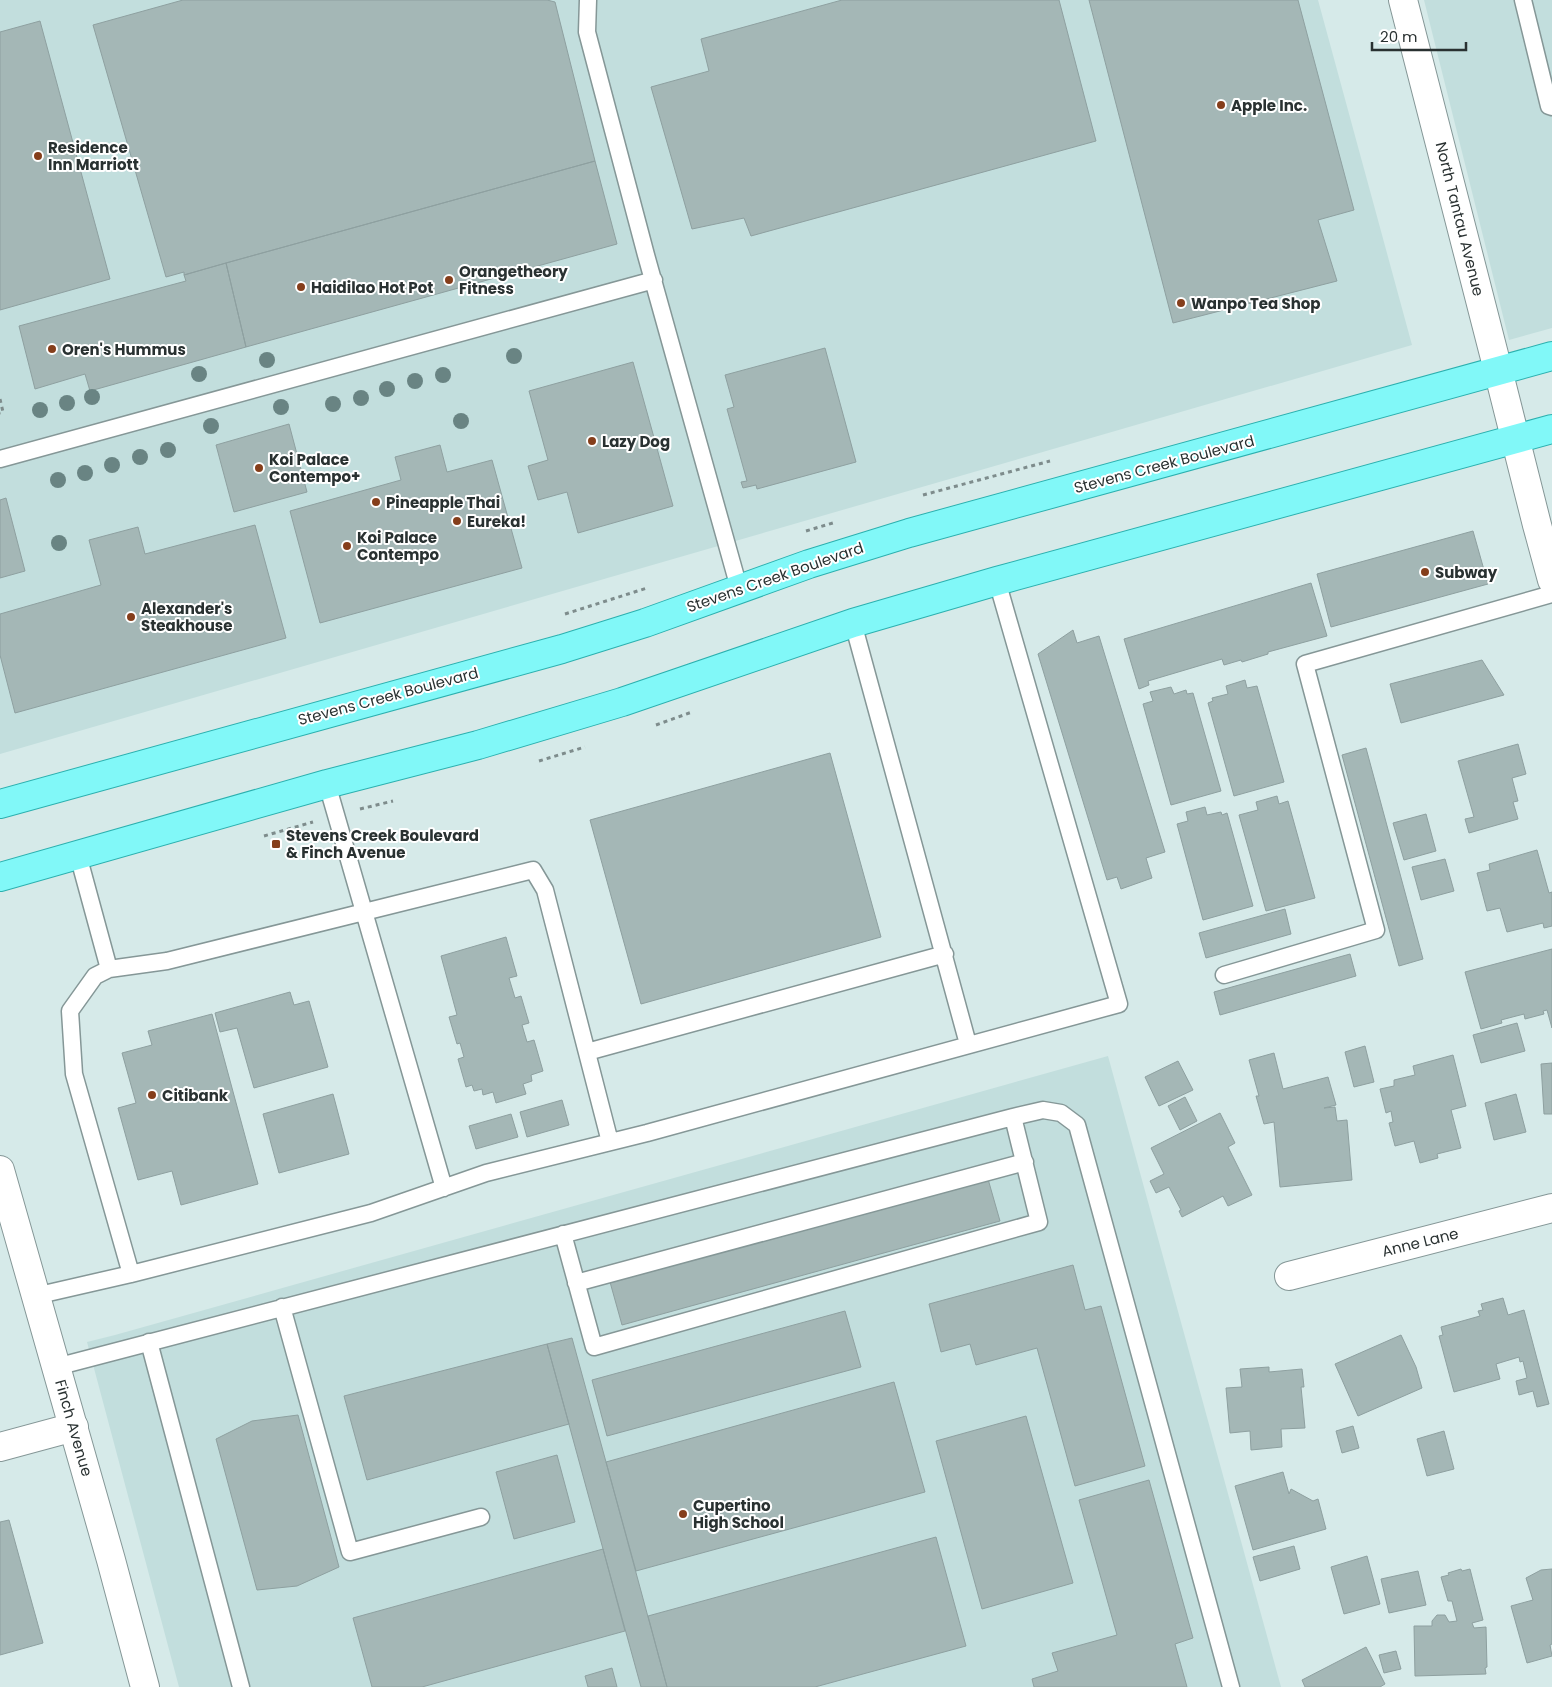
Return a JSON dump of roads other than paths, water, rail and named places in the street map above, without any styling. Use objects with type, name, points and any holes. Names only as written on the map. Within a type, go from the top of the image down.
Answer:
[{"type":"main road","name":"Stevens Creek Boulevard","points":[[0,804],[562,649],[645,623],[809,564],[909,533],[1552,356]]},
{"type":"main road","points":[[0,877],[327,784],[478,745],[622,702],[853,623],[998,581],[1552,429]]},
{"type":"street","name":"North Tantau Avenue","points":[[1403,0],[1515,439],[1544,523],[1552,580]]},
{"type":"street","name":"Finch Avenue","points":[[1,1178],[74,1426],[144,1687]]},
{"type":"street","name":"Anne Lane","points":[[1289,1276],[1552,1208]]},
{"type":"street","points":[[0,1447],[74,1426]]},
{"type":"lane","points":[[588,0],[588,32],[739,588]]},
{"type":"lane","points":[[1523,0],[1549,106],[1552,107]]},
{"type":"lane","points":[[0,459],[654,280]]},
{"type":"lane","points":[[35,1296],[131,1274],[371,1212],[486,1173],[610,1142],[1120,1004],[998,581]]},
{"type":"lane","points":[[1224,975],[1376,930],[1305,664],[1552,594]]},
{"type":"lane","points":[[853,623],[968,1044]]},
{"type":"lane","points":[[327,784],[444,1188]]},
{"type":"lane","points":[[78,855],[109,969]]},
{"type":"lane","points":[[131,1274],[74,1074],[70,1011],[95,976],[109,969],[167,961],[533,870],[545,890],[610,1142]]},
{"type":"lane","points":[[587,1052],[944,954]]},
{"type":"lane","points":[[56,1367],[1014,1117],[1043,1110],[1061,1113],[1077,1125],[1231,1687]]},
{"type":"lane","points":[[563,1234],[594,1347],[1039,1222],[1014,1117]]},
{"type":"lane","points":[[576,1283],[1025,1162]]},
{"type":"lane","points":[[282,1307],[350,1552],[481,1517]]},
{"type":"lane","points":[[149,1342],[241,1687]]},
{"type":"place","name":"Apple Inc.","points":[[1221,105]]},
{"type":"place","name":"Residence Inn Marriott","points":[[38,156]]},
{"type":"place","name":"Orangetheory Fitness","points":[[449,280]]},
{"type":"place","name":"Haidilao Hot Pot","points":[[301,287]]},
{"type":"place","name":"Wanpo Tea Shop","points":[[1181,303]]},
{"type":"place","name":"Oren's Hummus","points":[[52,349]]},
{"type":"place","name":"Lazy Dog","points":[[592,441]]},
{"type":"place","name":"Koi Palace Contempo+","points":[[259,468]]},
{"type":"place","name":"Pineapple Thai","points":[[376,502]]},
{"type":"place","name":"Eureka!","points":[[457,521]]},
{"type":"place","name":"Koi Palace Contempo","points":[[347,546]]},
{"type":"place","name":"Subway","points":[[1425,572]]},
{"type":"place","name":"Alexander's Steakhouse","points":[[131,617]]},
{"type":"place","name":"Stevens Creek Boulevard & Finch Avenue","points":[[276,844]]},
{"type":"place","name":"Citibank","points":[[152,1095]]},
{"type":"place","name":"Cupertino High School","points":[[683,1514]]}]
